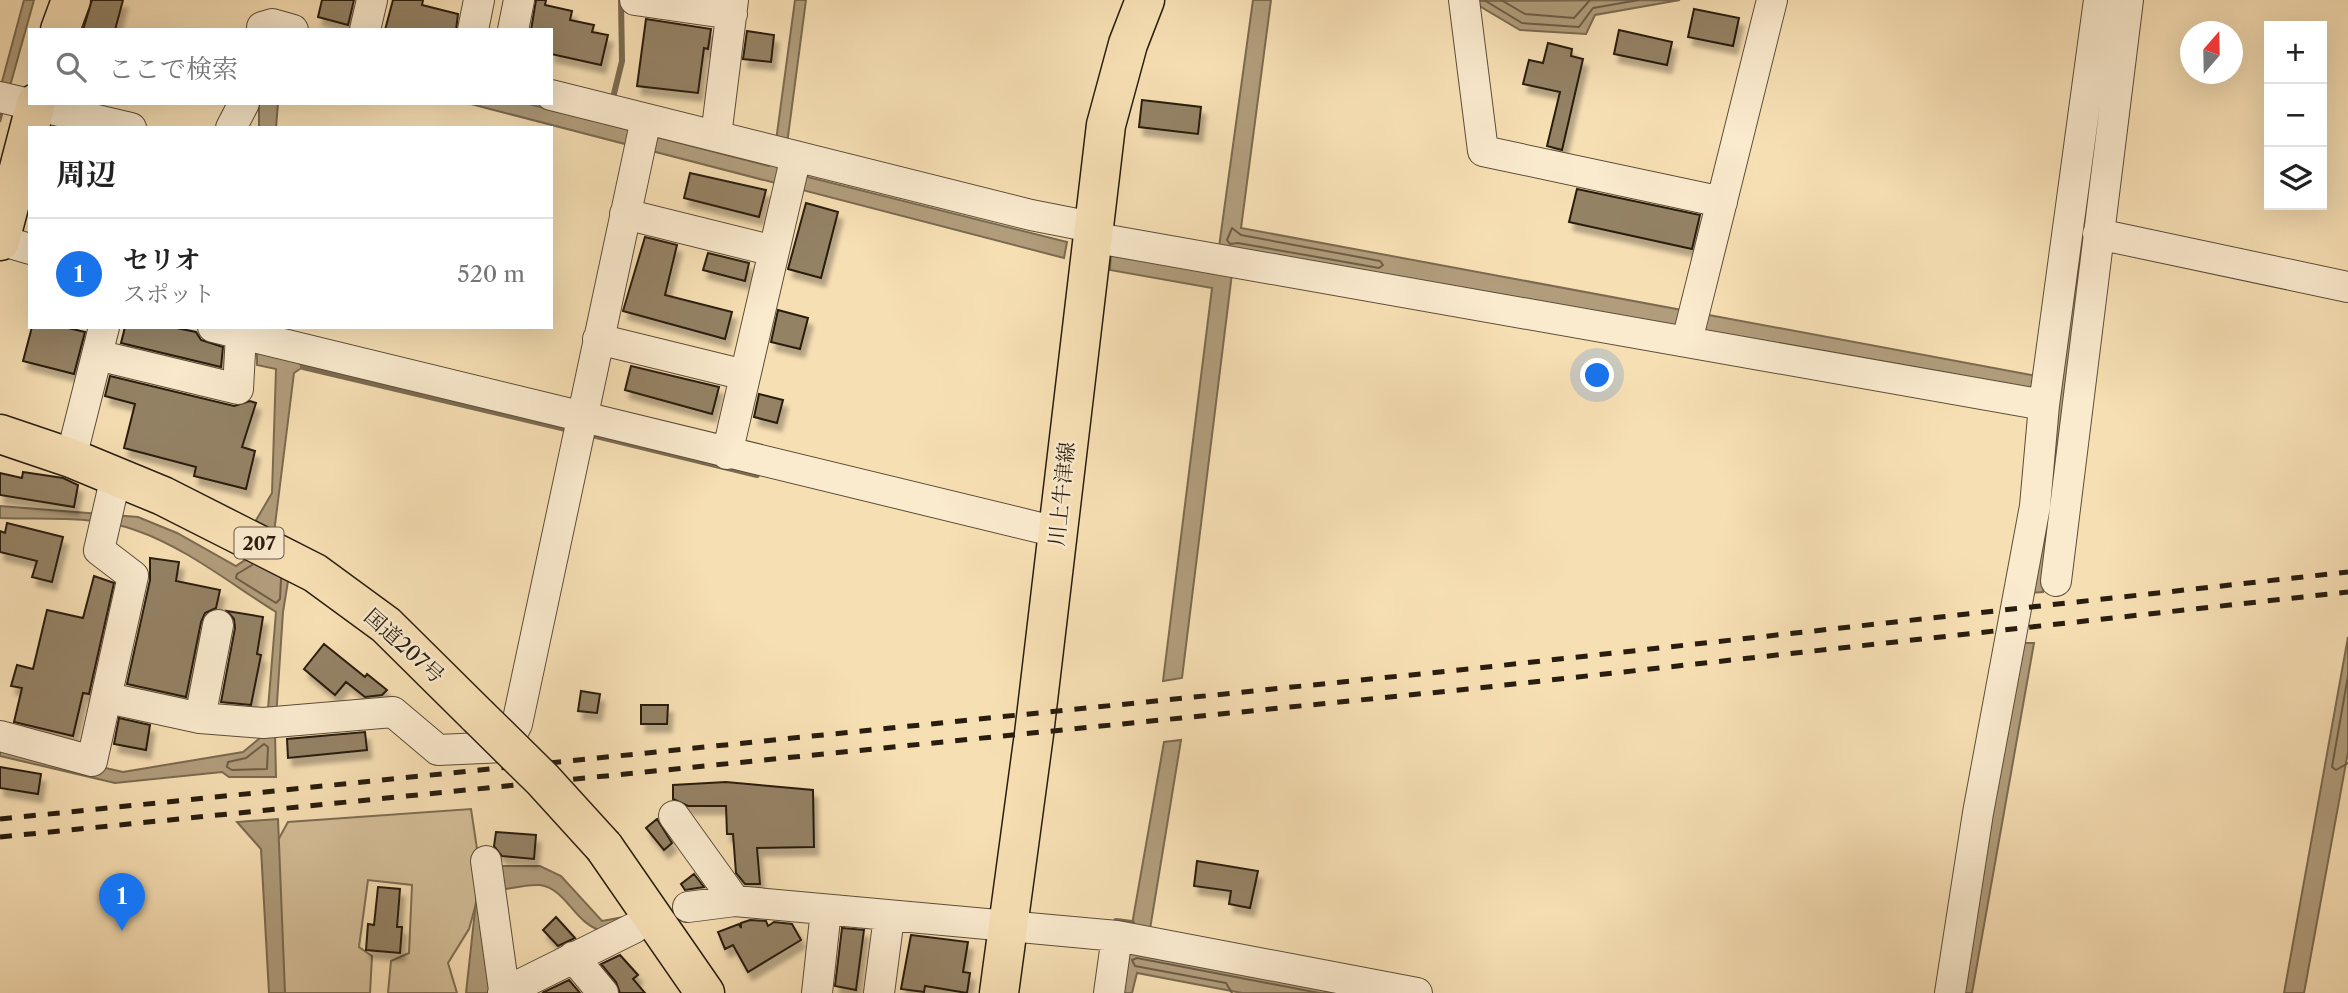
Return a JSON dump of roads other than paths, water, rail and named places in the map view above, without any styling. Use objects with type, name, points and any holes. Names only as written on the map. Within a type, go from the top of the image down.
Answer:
[{"type":"main road","points":[[61,28],[71,0]]},
{"type":"main road","name":"川上牛津線","points":[[999,993],[1106,125],[1128,44],[1145,0]]},
{"type":"main road","points":[[0,240],[21,102]]},
{"type":"main road","name":"国道207号","points":[[0,434],[71,458],[109,506],[228,526],[315,573],[386,625],[543,780],[604,847],[705,993]]},
{"type":"street","points":[[365,28],[372,0]]},
{"type":"street","points":[[472,28],[479,0]]},
{"type":"street","points":[[513,28],[520,0]]},
{"type":"street","points":[[635,0],[733,7],[716,136]]},
{"type":"street","points":[[1464,0],[1483,151],[1722,202]]},
{"type":"street","points":[[1687,341],[1772,0]]},
{"type":"street","points":[[1950,993],[1978,813],[2035,506],[2044,405],[2099,0]]},
{"type":"street","points":[[2056,581],[2128,0]]},
{"type":"street","points":[[261,19],[286,28]]},
{"type":"street","points":[[553,96],[1091,232],[1224,260],[2044,405]]},
{"type":"street","points":[[34,105],[123,126]]},
{"type":"street","points":[[232,126],[243,105]]},
{"type":"street","points":[[108,698],[200,718],[271,722],[393,712],[438,750],[505,747],[517,724],[638,153],[622,113]]},
{"type":"street","points":[[727,454],[787,194],[782,153]]},
{"type":"street","points":[[625,214],[774,251]]},
{"type":"street","points":[[2098,234],[2348,287]]},
{"type":"street","points":[[0,240],[28,248]]},
{"type":"street","points":[[221,329],[579,430],[727,454],[1057,532]]},
{"type":"street","points":[[71,458],[100,341],[238,388],[258,338]]},
{"type":"street","points":[[598,339],[745,376]]},
{"type":"street","points":[[0,736],[92,761],[133,576],[99,550],[109,506]]},
{"type":"street","points":[[200,718],[218,625]]},
{"type":"street","points":[[674,816],[735,901]]},
{"type":"street","points":[[486,861],[504,991],[634,928]]},
{"type":"street","points":[[688,907],[735,901],[1117,936],[1417,993]]},
{"type":"street","points":[[817,993],[827,910]]},
{"type":"street","points":[[879,993],[889,917]]},
{"type":"street","points":[[1110,993],[1117,936]]},
{"type":"street","points":[[573,957],[603,993]]},
{"type":"water","points":[[24,0],[34,0],[0,122],[0,89]]},
{"type":"water","points":[[795,0],[806,0],[787,144],[780,170],[1067,242],[1064,258],[475,105],[533,105],[769,166],[776,141]]},
{"type":"water","points":[[1253,0],[1271,0],[1241,228],[2037,376],[2033,391],[1235,249],[1182,678],[1163,681],[1212,288],[1110,270],[1111,253],[1219,247]]},
{"type":"water","points":[[1680,0],[1595,15],[1586,34],[1520,30],[1471,1]]},
{"type":"water","points":[[2111,0],[2121,0],[2043,592],[2030,593]]},
{"type":"water","points":[[259,105],[278,105],[276,126],[259,126]]},
{"type":"water","points":[[257,329],[259,329],[303,367],[294,373],[274,533],[255,522],[272,493],[276,369],[257,365]]},
{"type":"water","points":[[0,506],[138,517],[177,533],[236,566],[251,556],[289,575],[283,612],[275,733],[276,777],[229,777],[222,772],[115,783],[0,756],[0,744],[123,772],[243,752],[266,733],[276,612],[190,556],[154,537],[103,522],[0,518]]},
{"type":"water","points":[[2348,637],[2348,752],[2304,993],[2284,993]]},
{"type":"water","points":[[2022,643],[2034,643],[1972,993],[1960,993]]},
{"type":"water","points":[[1181,740],[1150,929],[1356,993],[1242,993],[1137,973],[1132,993],[1120,993],[1164,742]]},
{"type":"water","points":[[278,819],[285,993],[269,993],[261,849],[237,822]]},
{"type":"water","points":[[501,866],[540,866],[561,876],[602,921],[624,917],[606,932],[586,923],[550,888],[535,885],[501,890]]},
{"type":"water","points":[[479,874],[490,993],[466,993]]},
{"type":"waterway","points":[[612,102],[622,61],[621,0]]},
{"type":"waterway","points":[[303,367],[570,430]]},
{"type":"waterway","points":[[588,434],[757,475]]},
{"type":"waterway","points":[[1116,921],[1132,923]]},
{"type":"railway","points":[[0,819],[1469,669],[2348,572]]},
{"type":"railway","points":[[0,837],[1469,689],[2348,592]]},
{"type":"place","name":"セリオ","points":[[122,931]]}]
